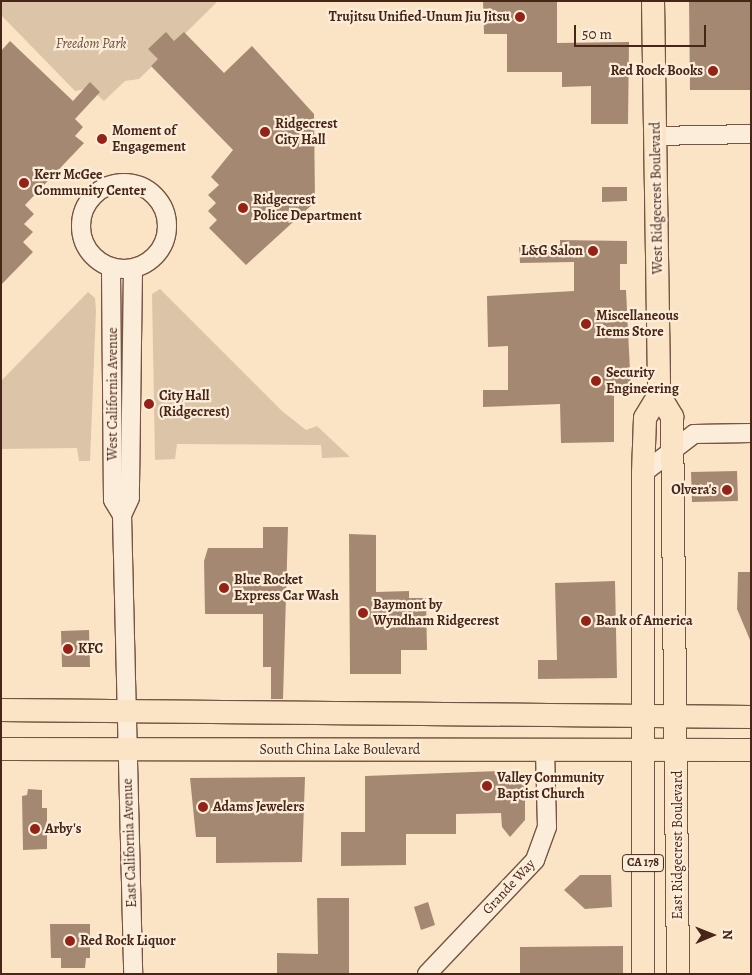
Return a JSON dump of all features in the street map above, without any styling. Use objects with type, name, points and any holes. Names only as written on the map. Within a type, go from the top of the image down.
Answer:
[{"type":"main road","name":"West Ridgecrest Boulevard","points":[[653,1],[660,395],[672,417],[678,717]]},
{"type":"main road","points":[[642,718],[645,418],[660,395]]},
{"type":"main road","points":[[1,710],[642,718],[751,717]]},
{"type":"main road","name":"East Ridgecrest Boulevard","points":[[678,717],[678,974]]},
{"type":"main road","name":"CA 178","points":[[642,718],[643,974]]},
{"type":"main road","name":"South China Lake Boulevard","points":[[1,750],[545,750],[642,753],[751,750]]},
{"type":"street","points":[[656,136],[751,134]]},
{"type":"street","points":[[128,182],[143,184],[156,194],[167,224],[156,254],[133,270],[111,270],[91,258],[83,237],[84,218],[90,199],[100,189],[128,182]]},
{"type":"street","name":"West California Avenue","points":[[111,270],[112,500],[122,515]]},
{"type":"street","name":"West California Avenue","points":[[127,711],[122,515],[130,498],[131,483],[133,270]]},
{"type":"street","points":[[643,473],[694,434],[751,433]]},
{"type":"street","name":"East California Avenue","points":[[127,711],[134,974]]},
{"type":"street","name":"Grande Way","points":[[427,974],[535,860],[544,844],[547,827],[545,750]]},
{"type":"green space","name":"Freedom Park","points":[[1,1],[218,1],[139,79],[125,81],[104,101],[90,88],[75,91],[1,15]]},
{"type":"green space","points":[[160,289],[282,411],[306,430],[317,426],[350,457],[322,458],[321,445],[177,444],[175,459],[155,460],[152,294]]},
{"type":"green space","points":[[88,292],[95,298],[96,311],[90,461],[79,461],[77,448],[1,449],[1,381]]},
{"type":"building","points":[[483,1],[557,1],[557,43],[629,42],[628,124],[591,124],[591,86],[562,87],[562,72],[507,72],[507,34],[484,34]]},
{"type":"building","points":[[689,1],[751,1],[751,90],[690,90]]},
{"type":"building","name":"Ridgecrest City Hall","points":[[166,32],[174,41],[184,32],[224,73],[252,46],[314,114],[315,202],[246,265],[209,228],[217,220],[208,211],[216,203],[208,195],[219,185],[211,177],[233,150],[151,66],[158,59],[148,49]]},
{"type":"building","name":"Kerr McGee Community Center","points":[[10,41],[73,101],[90,82],[100,92],[75,119],[83,127],[75,136],[84,143],[25,205],[34,214],[24,224],[33,232],[23,242],[33,252],[1,285],[1,51]]},
{"type":"building","points":[[602,187],[627,187],[627,201],[602,202]]},
{"type":"building","points":[[560,240],[627,241],[627,264],[620,264],[620,290],[626,290],[631,391],[614,391],[614,442],[561,443],[560,404],[483,407],[483,390],[508,390],[508,346],[488,347],[487,296],[574,291],[574,262],[520,263],[519,247],[560,245]]},
{"type":"building","points":[[737,471],[738,501],[692,502],[691,472]]},
{"type":"building","points":[[263,527],[288,527],[283,699],[271,699],[271,667],[263,667],[263,614],[205,614],[204,561],[208,548],[263,548]]},
{"type":"building","points":[[349,534],[376,535],[376,592],[409,591],[409,598],[426,598],[427,650],[401,650],[401,674],[350,674]]},
{"type":"building","points":[[738,572],[751,572],[750,640],[737,609]]},
{"type":"building","name":"Bank of America","points":[[615,581],[617,678],[538,679],[538,660],[557,660],[555,583]]},
{"type":"building","points":[[89,630],[90,667],[62,667],[61,631]]},
{"type":"building","points":[[500,771],[500,782],[518,782],[525,787],[525,820],[510,837],[502,827],[501,813],[456,814],[456,834],[406,834],[406,865],[341,866],[341,832],[365,832],[365,776]]},
{"type":"building","points":[[305,777],[302,862],[216,863],[216,837],[196,837],[190,778]]},
{"type":"building","name":"Arby's","points":[[28,789],[42,790],[42,808],[47,808],[47,849],[23,850],[22,796],[27,795]]},
{"type":"building","points":[[580,875],[611,875],[612,907],[585,909],[564,890]]},
{"type":"building","points":[[317,898],[349,898],[349,974],[277,974],[277,953],[318,954]]},
{"type":"building","points":[[428,902],[435,925],[421,930],[414,907]]},
{"type":"building","name":"Red Rock Liquor","points":[[50,924],[90,924],[90,958],[86,958],[85,968],[61,968],[61,958],[51,958]]},
{"type":"building","points":[[623,946],[623,974],[520,974],[520,947]]},
{"type":"place","name":"Trujitsu Unified-Unum Jiu Jitsu","points":[[520,17]]},
{"type":"place","name":"Red Rock Books","points":[[713,71]]},
{"type":"place","name":"Ridgecrest City Hall","points":[[265,132]]},
{"type":"place","name":"Moment of Engagement","points":[[102,139]]},
{"type":"place","name":"Kerr McGee Community Center","points":[[24,183]]},
{"type":"place","name":"Ridgecrest Police Department","points":[[243,208]]},
{"type":"place","name":"L&G Salon","points":[[593,251]]},
{"type":"place","name":"Miscellaneous Items Store","points":[[586,324]]},
{"type":"place","name":"Security Engineering","points":[[596,381]]},
{"type":"place","name":"City Hall (Ridgecrest)","points":[[149,404]]},
{"type":"place","name":"Olvera's","points":[[727,490]]},
{"type":"place","name":"Blue Rocket Express Car Wash","points":[[224,588]]},
{"type":"place","name":"Baymont by Wyndham Ridgecrest","points":[[363,613]]},
{"type":"place","name":"Bank of America","points":[[586,621]]},
{"type":"place","name":"KFC","points":[[68,649]]},
{"type":"place","name":"Valley Community Baptist Church","points":[[487,786]]},
{"type":"place","name":"Adams Jewelers","points":[[203,807]]},
{"type":"place","name":"Arby's","points":[[35,829]]},
{"type":"place","name":"Red Rock Liquor","points":[[70,941]]}]
